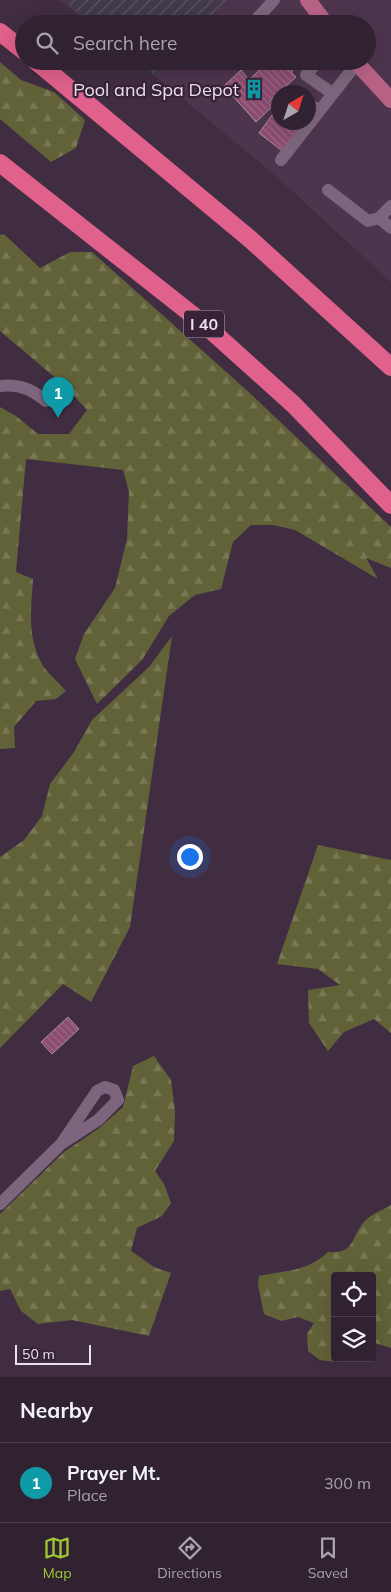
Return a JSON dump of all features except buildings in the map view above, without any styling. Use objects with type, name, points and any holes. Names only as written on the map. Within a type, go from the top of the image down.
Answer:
[{"type":"highway","points":[[0,32],[15,44]]},
{"type":"highway","points":[[47,70],[250,239],[391,367]]},
{"type":"highway","name":"I 40","points":[[0,163],[204,324],[294,405],[391,505]]},
{"type":"main road","points":[[308,0],[319,15]]},
{"type":"main road","points":[[363,70],[391,100]]},
{"type":"street","points":[[260,15],[274,0]]},
{"type":"street","points":[[310,70],[306,74],[332,93]]},
{"type":"street","points":[[281,160],[350,70]]},
{"type":"street","points":[[328,190],[368,221],[379,218],[391,206]]},
{"type":"street","points":[[379,218],[391,228]]},
{"type":"street","points":[[0,386],[16,384],[32,390],[46,401]]},
{"type":"street","points":[[0,1204],[61,1144],[97,1091],[105,1088],[114,1090],[118,1100],[98,1120],[61,1144]]},
{"type":"shaded area","points":[[60,0],[391,0],[391,282],[276,176],[148,70],[376,70],[376,15],[79,15]]},
{"type":"shaded area","points":[[63,0],[227,0],[214,15],[80,15]]},
{"type":"shaded area","points":[[148,70],[165,70],[158,78]]},
{"type":"green space","points":[[0,62],[21,80],[54,92],[85,120],[76,148],[51,162],[0,119]]},
{"type":"green space","points":[[4,234],[40,268],[70,252],[92,252],[252,395],[391,527],[391,568],[366,558],[378,579],[295,530],[273,525],[251,525],[233,542],[221,589],[195,595],[169,616],[142,660],[97,704],[75,659],[84,634],[115,588],[127,539],[129,492],[123,470],[26,459],[16,572],[33,579],[31,623],[34,644],[44,668],[66,691],[56,699],[36,701],[14,727],[15,748],[0,749],[0,407],[16,416],[38,434],[69,434],[87,410],[64,385],[0,331],[0,235]]},
{"type":"green space","points":[[172,636],[130,927],[91,1002],[63,984],[0,1048],[0,857],[24,840],[42,816],[50,784],[74,752],[92,720],[149,667]]},
{"type":"green space","points":[[318,845],[391,860],[391,1033],[374,1019],[344,1032],[328,1051],[309,1023],[308,990],[340,985],[318,969],[277,964]]},
{"type":"green space","points":[[154,1056],[171,1080],[175,1111],[174,1141],[155,1171],[164,1184],[171,1203],[162,1216],[137,1228],[131,1251],[154,1267],[171,1273],[149,1336],[72,1320],[38,1324],[21,1311],[10,1289],[0,1291],[0,1214],[64,1152],[98,1129],[123,1107],[133,1066]]},
{"type":"green space","points":[[391,1205],[391,1348],[376,1343],[376,1272],[331,1272],[331,1361],[320,1360],[308,1351],[307,1334],[314,1323],[298,1317],[281,1321],[264,1314],[258,1285],[259,1276],[304,1267],[320,1259],[328,1252],[337,1252],[348,1248],[367,1219]]},
{"type":"place","name":"Pool and Spa Depot","points":[[254,89]]},
{"type":"place","name":"Prayer Mt.","points":[[58,418]]}]
